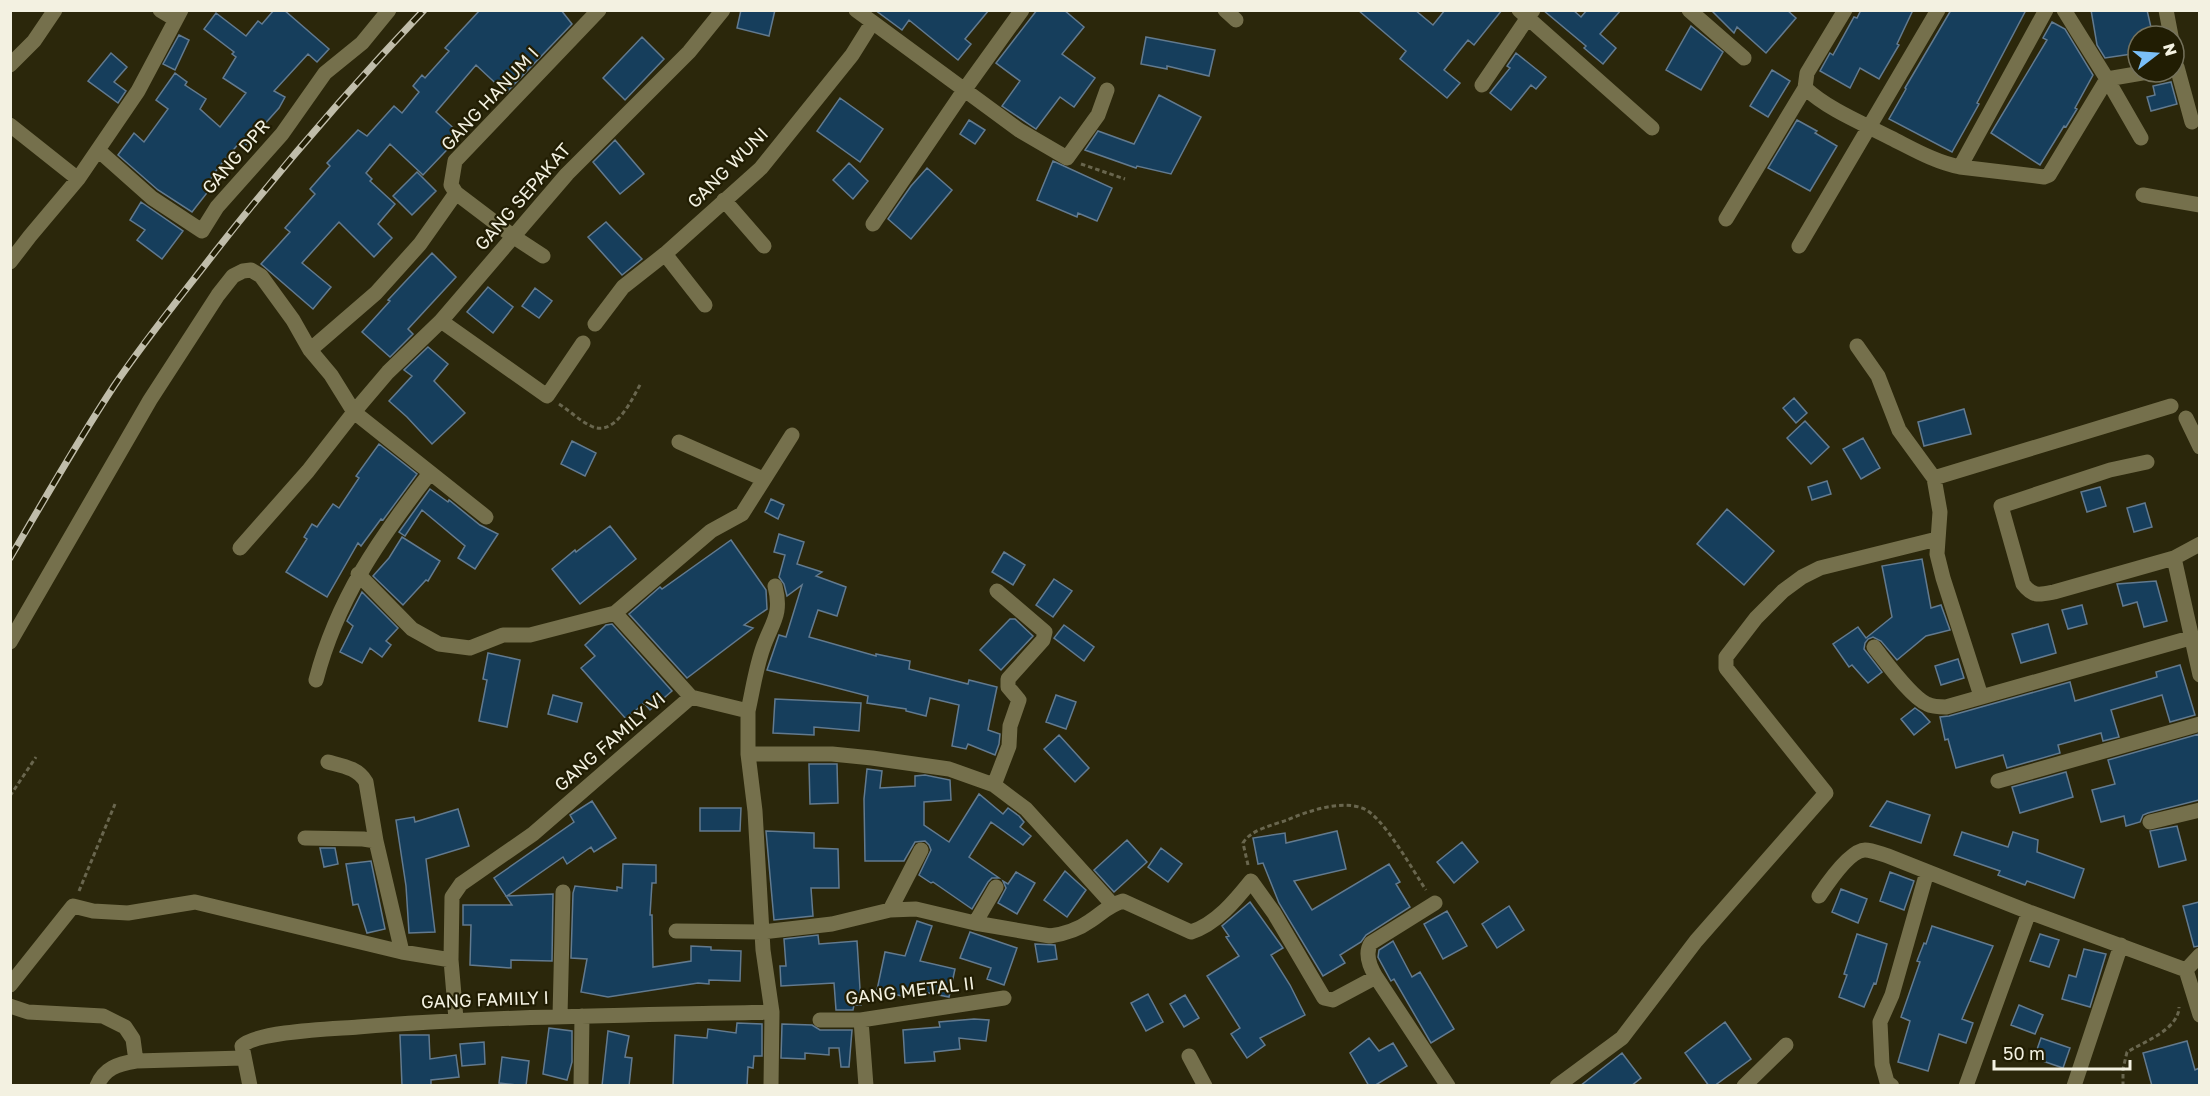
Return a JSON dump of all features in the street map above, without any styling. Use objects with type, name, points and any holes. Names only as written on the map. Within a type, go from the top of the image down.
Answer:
[{"type":"street","points":[[10,65],[34,41],[55,10]]},
{"type":"street","points":[[10,262],[78,180],[138,91],[178,15],[160,10]]},
{"type":"street","name":"GANG DPR","points":[[98,150],[152,198],[202,231],[217,207],[282,134],[325,73],[362,43],[389,10]]},
{"type":"street","name":"GANG HANUM I","points":[[456,193],[451,185],[455,161],[599,10]]},
{"type":"street","name":"GANG SEPAKAT","points":[[240,548],[308,471],[388,372],[441,321],[567,174],[689,52],[723,10]]},
{"type":"street","points":[[856,10],[872,18],[1019,130],[1066,158],[1098,115],[1107,90]]},
{"type":"street","points":[[873,224],[1022,10]]},
{"type":"street","points":[[1689,10],[1744,58]]},
{"type":"street","points":[[1726,219],[1805,88],[1807,74],[1845,10]]},
{"type":"street","points":[[1799,246],[1938,10]]},
{"type":"street","points":[[1960,167],[2046,10]]},
{"type":"street","points":[[2064,10],[2141,138]]},
{"type":"street","points":[[1482,85],[1526,13],[1652,128]]},
{"type":"street","name":"GANG WUNI","points":[[595,324],[623,287],[665,254],[761,168],[852,55],[872,18]]},
{"type":"street","points":[[1805,88],[1815,98],[1943,164],[2044,177],[2049,175],[2107,79],[2126,76]]},
{"type":"street","points":[[2181,84],[2192,122]]},
{"type":"street","points":[[10,125],[78,180]]},
{"type":"street","points":[[310,351],[376,293],[420,244],[456,193],[543,256]]},
{"type":"street","points":[[2143,195],[2199,204]]},
{"type":"street","points":[[724,200],[764,246]]},
{"type":"street","points":[[665,254],[705,305]]},
{"type":"street","points":[[10,642],[150,400],[218,295],[233,276],[243,271],[251,270],[261,276],[293,320],[310,351],[331,375],[354,412],[486,517]]},
{"type":"street","points":[[441,321],[548,396],[583,343]]},
{"type":"street","points":[[1857,346],[1878,376],[1899,430],[1934,478],[1940,512],[1937,554],[1981,696]]},
{"type":"street","points":[[1934,478],[2172,406]]},
{"type":"street","points":[[2186,418],[2199,447]]},
{"type":"street","points":[[358,574],[412,629],[439,644],[470,648],[503,635],[530,634],[615,613],[711,531],[742,514],[792,435]]},
{"type":"street","points":[[679,442],[763,479]]},
{"type":"street","points":[[2146,462],[2110,470],[2001,506],[2019,573],[2029,592],[2040,595],[2174,558],[2199,544]]},
{"type":"street","points":[[316,680],[324,649],[358,574],[430,473]]},
{"type":"street","points":[[1557,1086],[1622,1038],[1696,941],[1826,793],[1726,668],[1726,657],[1733,646],[1756,618],[1783,591],[1820,568],[1937,539]]},
{"type":"street","points":[[2174,558],[2199,675]]},
{"type":"street","points":[[771,1086],[772,1012],[763,950],[755,811],[748,754],[748,711],[764,645],[779,606],[776,586]]},
{"type":"street","points":[[994,785],[1009,746],[1010,726],[1019,700],[1008,687],[1008,679],[1043,640],[1045,632],[997,591]]},
{"type":"street","points":[[615,613],[691,697]]},
{"type":"street","points":[[1875,647],[1895,673],[1925,703],[1946,708],[1981,696],[2190,638]]},
{"type":"street","name":"GANG FAMILY VI","points":[[456,1019],[451,960],[452,897],[455,890],[533,834],[691,697],[748,711]]},
{"type":"street","points":[[1998,781],[2199,724]]},
{"type":"street","points":[[748,754],[832,754],[872,758],[949,769],[994,785],[1026,809],[1112,904]]},
{"type":"street","points":[[328,762],[358,771],[366,782],[376,842],[402,952]]},
{"type":"street","points":[[2150,822],[2199,810]]},
{"type":"street","points":[[305,838],[363,839],[376,842]]},
{"type":"street","points":[[890,910],[921,850]]},
{"type":"street","points":[[1818,896],[1836,872],[1863,850],[1888,856],[2029,912],[2186,970]]},
{"type":"street","points":[[1892,1086],[1887,1082],[1882,1064],[1880,1022],[1892,995],[1927,872]]},
{"type":"street","points":[[676,931],[762,932],[832,924],[890,910],[916,909],[975,923],[1050,936],[1062,935],[1089,922],[1112,904],[1123,901],[1191,932],[1205,928],[1235,900],[1251,881],[1274,913],[1324,998],[1333,1000],[1376,977]]},
{"type":"street","points":[[975,923],[996,887]]},
{"type":"street","points":[[560,1016],[563,892]]},
{"type":"street","points":[[10,985],[73,906],[93,911],[128,913],[195,902],[402,952],[451,960]]},
{"type":"street","points":[[1435,903],[1371,944],[1367,954],[1376,977],[1448,1086]]},
{"type":"street","points":[[1965,1086],[2029,912]]},
{"type":"street","points":[[2074,1086],[2121,945]]},
{"type":"street","points":[[2186,970],[2199,955]]},
{"type":"street","points":[[2186,970],[2199,1014]]},
{"type":"street","name":"GANG METAL II","points":[[820,1020],[861,1020],[1004,998]]},
{"type":"street","points":[[10,1006],[28,1011],[103,1016],[125,1027],[133,1039],[136,1061]]},
{"type":"street","name":"GANG FAMILY I","points":[[243,1058],[242,1046],[249,1040],[293,1032],[456,1019],[772,1012]]},
{"type":"street","points":[[581,1086],[582,1016]]},
{"type":"street","points":[[861,1020],[866,1086]]},
{"type":"street","points":[[1744,1086],[1786,1045]]},
{"type":"street","points":[[1190,1056],[1205,1086]]},
{"type":"street","points":[[97,1086],[102,1074],[115,1066],[136,1061],[243,1058],[250,1086]]},
{"type":"path","points":[[1066,158],[1125,179]]},
{"type":"path","points":[[548,396],[593,427],[602,429],[609,426],[625,411],[641,383]]},
{"type":"path","points":[[10,796],[36,757]]},
{"type":"path","points":[[73,906],[115,804]]},
{"type":"path","points":[[1251,881],[1243,843],[1249,835],[1302,813],[1347,805],[1364,808],[1377,817],[1435,903]]},
{"type":"path","points":[[2123,1086],[2122,1069],[2127,1052],[2172,1025],[2179,1011],[2178,1001]]},
{"type":"building","points":[[274,10],[284,10],[329,49],[317,62],[308,54],[274,91],[285,97],[279,108],[245,146],[240,142],[218,168],[206,186],[210,189],[192,212],[158,190],[118,155],[134,133],[144,142],[168,109],[156,100],[175,73],[187,82],[185,85],[206,99],[200,109],[220,127],[246,93],[223,78],[236,57],[232,54],[234,52],[204,29],[216,13],[246,36],[258,21],[262,24]]},
{"type":"building","points":[[480,10],[561,10],[572,24],[506,93],[476,65],[436,112],[461,135],[423,175],[390,144],[366,173],[372,179],[370,181],[395,204],[378,224],[392,238],[374,257],[339,222],[302,263],[331,287],[313,309],[261,264],[290,232],[285,228],[315,194],[310,189],[330,166],[327,163],[358,130],[367,136],[394,106],[402,113],[419,92],[413,86],[422,75],[425,78],[449,51],[445,48]]},
{"type":"building","points":[[741,10],[775,10],[769,36],[737,28]]},
{"type":"building","points":[[875,10],[989,10],[965,39],[971,44],[958,60],[909,20],[902,30]]},
{"type":"building","points":[[1037,10],[1064,10],[1084,27],[1062,54],[1095,78],[1074,107],[1060,97],[1036,129],[1002,106],[1020,81],[996,63]]},
{"type":"building","points":[[1358,10],[1415,10],[1433,25],[1445,10],[1502,10],[1474,45],[1468,40],[1444,70],[1460,83],[1447,98],[1400,59],[1406,51]]},
{"type":"building","points":[[1543,10],[1573,10],[1581,17],[1587,10],[1621,10],[1600,34],[1616,48],[1603,64],[1584,48],[1586,46]]},
{"type":"building","points":[[1711,10],[1787,10],[1796,18],[1766,53],[1737,27],[1734,33]]},
{"type":"building","points":[[1861,10],[1913,10],[1897,44],[1899,45],[1879,79],[1860,68],[1850,88],[1820,71],[1830,53],[1833,55],[1854,17],[1857,18]]},
{"type":"building","points":[[1951,10],[2026,10],[1952,152],[1889,119]]},
{"type":"building","points":[[2091,10],[2147,10],[2150,24],[2126,24],[2126,55],[2105,58],[2097,45]]},
{"type":"building","points":[[2052,22],[2065,29],[2093,75],[2075,108],[2077,109],[2040,165],[1991,133],[2047,40],[2043,38]]},
{"type":"building","points":[[1691,26],[1723,52],[1701,90],[1666,70]]},
{"type":"building","points":[[179,35],[189,40],[175,70],[163,64]]},
{"type":"building","points":[[642,37],[664,59],[625,100],[603,78]]},
{"type":"building","points":[[1146,37],[1215,50],[1209,76],[1167,66],[1167,69],[1141,64]]},
{"type":"building","points":[[111,53],[127,67],[114,82],[126,91],[118,103],[88,81]]},
{"type":"building","points":[[1516,53],[1546,77],[1536,89],[1531,85],[1511,110],[1490,93],[1510,68],[1507,66]]},
{"type":"building","points":[[1772,70],[1790,81],[1768,117],[1750,106]]},
{"type":"building","points":[[2172,84],[2177,104],[2151,111],[2147,97],[2155,95],[2153,86]]},
{"type":"building","points":[[1159,95],[1201,117],[1171,174],[1137,166],[1136,168],[1085,150],[1098,131],[1134,144]]},
{"type":"building","points":[[840,98],[883,129],[860,162],[817,131]]},
{"type":"building","points":[[969,120],[985,130],[975,144],[960,134]]},
{"type":"building","points":[[1797,120],[1837,146],[1810,191],[1768,168]]},
{"type":"building","points":[[615,140],[644,174],[620,194],[593,162]]},
{"type":"building","points":[[1053,161],[1112,188],[1097,221],[1078,213],[1077,217],[1037,200]]},
{"type":"building","points":[[849,163],[868,181],[853,199],[833,180]]},
{"type":"building","points":[[927,168],[952,190],[911,239],[888,219]]},
{"type":"building","points":[[417,172],[436,191],[412,215],[393,196]]},
{"type":"building","points":[[141,202],[183,231],[162,259],[137,240],[145,230],[130,220]]},
{"type":"building","points":[[606,222],[642,259],[622,275],[588,237]]},
{"type":"building","points":[[432,253],[456,277],[408,329],[413,334],[390,357],[362,332]]},
{"type":"building","points":[[488,287],[513,307],[493,333],[467,312]]},
{"type":"building","points":[[535,288],[552,301],[539,318],[522,306]]},
{"type":"building","points":[[428,347],[448,364],[434,381],[465,413],[432,444],[389,401],[412,376],[404,370]]},
{"type":"building","points":[[1794,398],[1807,413],[1796,423],[1783,408]]},
{"type":"building","points":[[1964,409],[1971,434],[1924,446],[1918,422]]},
{"type":"building","points":[[1805,421],[1829,447],[1811,464],[1787,438]]},
{"type":"building","points":[[1863,438],[1880,468],[1861,479],[1843,449]]},
{"type":"building","points":[[572,441],[596,453],[585,476],[561,464]]},
{"type":"building","points":[[379,444],[417,474],[361,546],[358,543],[327,597],[286,572],[307,539],[304,537],[312,524],[317,527],[333,504],[339,508],[359,478],[356,476]]},
{"type":"building","points":[[1827,481],[1831,494],[1812,500],[1808,487]]},
{"type":"building","points":[[2100,487],[2106,506],[2087,512],[2081,492]]},
{"type":"building","points":[[430,489],[448,502],[449,500],[480,525],[498,534],[475,569],[458,558],[465,546],[422,510],[405,536],[399,532]]},
{"type":"building","points":[[771,499],[784,505],[778,519],[765,512]]},
{"type":"building","points":[[2145,503],[2152,527],[2134,532],[2127,508]]},
{"type":"building","points":[[1727,509],[1774,551],[1744,585],[1697,544]]},
{"type":"building","points":[[610,526],[636,559],[580,604],[552,569]]},
{"type":"building","points":[[779,534],[804,542],[797,564],[822,572],[816,576],[846,587],[837,616],[818,610],[809,637],[876,656],[876,654],[910,661],[909,669],[968,684],[969,680],[997,687],[988,730],[1000,734],[995,755],[968,744],[966,749],[952,746],[959,705],[930,698],[926,716],[906,711],[906,709],[867,703],[868,696],[767,670],[779,635],[786,637],[802,585],[787,596],[784,584],[779,577],[785,555],[774,552]]},
{"type":"building","points":[[402,537],[440,561],[428,581],[426,580],[403,605],[373,576],[389,558]]},
{"type":"building","points":[[731,540],[766,590],[767,609],[744,625],[753,628],[687,678],[629,614],[660,587],[662,589]]},
{"type":"building","points":[[1004,552],[1025,565],[1013,585],[992,572]]},
{"type":"building","points":[[1922,559],[1931,608],[1941,605],[1950,630],[1926,636],[1897,660],[1881,641],[1873,637],[1868,639],[1864,649],[1882,672],[1868,683],[1852,665],[1849,667],[1833,644],[1858,627],[1866,638],[1892,617],[1882,566]]},
{"type":"building","points":[[1054,579],[1072,591],[1053,617],[1036,605]]},
{"type":"building","points":[[2156,581],[2167,621],[2144,627],[2137,602],[2123,606],[2117,584]]},
{"type":"building","points":[[362,592],[398,628],[386,641],[391,645],[382,657],[370,648],[362,663],[340,652],[353,626],[347,621]]},
{"type":"building","points":[[2082,605],[2087,624],[2068,629],[2062,610]]},
{"type":"building","points":[[1010,619],[1015,619],[1033,636],[1001,670],[980,650]]},
{"type":"building","points":[[612,624],[672,691],[650,710],[644,703],[626,719],[581,668],[595,656],[585,645],[606,625]]},
{"type":"building","points":[[2048,624],[2056,653],[2021,663],[2012,634]]},
{"type":"building","points":[[1064,625],[1094,647],[1084,661],[1054,638]]},
{"type":"building","points":[[488,653],[520,660],[507,727],[479,721],[487,680],[483,679]]},
{"type":"building","points":[[1958,659],[1964,678],[1941,685],[1935,666]]},
{"type":"building","points":[[2180,665],[2195,715],[2170,722],[2162,695],[2111,710],[2119,737],[2103,741],[2101,733],[2058,745],[2060,753],[2007,768],[2003,755],[1956,768],[1948,739],[1945,740],[1940,717],[2070,682],[2075,701],[2157,677],[2156,672]]},
{"type":"building","points":[[553,695],[582,703],[577,722],[548,714]]},
{"type":"building","points":[[1056,695],[1076,702],[1066,729],[1046,722]]},
{"type":"building","points":[[775,699],[861,703],[859,731],[814,727],[814,735],[773,733]]},
{"type":"building","points":[[1915,708],[1930,722],[1914,735],[1901,719]]},
{"type":"building","points":[[2199,734],[2199,800],[2148,813],[2143,815],[2140,822],[2126,826],[2124,816],[2101,822],[2092,790],[2115,784],[2108,760]]},
{"type":"building","points":[[1059,735],[1089,768],[1075,782],[1044,749]]},
{"type":"building","points":[[809,764],[837,764],[838,803],[810,804]]},
{"type":"building","points":[[867,769],[882,771],[880,788],[915,786],[915,776],[925,775],[950,780],[951,800],[924,802],[924,825],[949,842],[979,794],[1003,814],[1008,808],[1019,816],[1024,822],[1020,827],[1031,836],[1023,845],[991,822],[969,857],[999,878],[992,878],[988,882],[972,909],[919,875],[931,850],[925,841],[915,842],[904,861],[865,861],[864,799]]},
{"type":"building","points":[[2066,772],[2073,797],[2020,813],[2012,787]]},
{"type":"building","points":[[592,801],[616,838],[594,852],[591,847],[567,864],[563,857],[507,896],[553,894],[552,961],[511,960],[511,968],[470,965],[471,925],[463,925],[463,905],[512,905],[494,878],[574,822],[570,815]]},
{"type":"building","points":[[1887,801],[1930,815],[1921,843],[1870,826]]},
{"type":"building","points":[[700,808],[741,808],[740,831],[700,831]]},
{"type":"building","points":[[458,809],[469,846],[426,859],[435,932],[409,933],[406,886],[396,820],[414,817],[415,822]]},
{"type":"building","points":[[2177,826],[2186,860],[2159,867],[2150,831]]},
{"type":"building","points":[[766,831],[814,833],[814,848],[838,849],[839,888],[811,888],[813,916],[774,920]]},
{"type":"building","points":[[1337,831],[1346,869],[1294,881],[1312,910],[1389,864],[1400,882],[1396,884],[1410,907],[1340,955],[1345,963],[1323,976],[1279,903],[1263,863],[1258,864],[1253,838],[1285,833],[1286,843]]},
{"type":"building","points":[[1962,832],[2008,847],[2013,832],[2038,840],[2037,852],[2084,869],[2074,898],[2027,881],[2025,885],[1998,875],[2000,871],[1954,855]]},
{"type":"building","points":[[1127,840],[1147,862],[1114,892],[1094,870]]},
{"type":"building","points":[[1462,842],[1478,862],[1454,883],[1437,862]]},
{"type":"building","points":[[320,848],[335,848],[338,864],[324,867]]},
{"type":"building","points":[[1161,848],[1182,864],[1168,882],[1148,867]]},
{"type":"building","points":[[371,861],[385,929],[367,933],[358,904],[353,905],[346,864]]},
{"type":"building","points":[[623,864],[656,865],[656,883],[652,883],[650,915],[652,915],[653,967],[691,961],[691,946],[711,947],[711,950],[741,951],[740,981],[709,980],[709,984],[698,983],[608,997],[581,992],[587,959],[571,958],[575,886],[617,891],[617,887],[622,888]]},
{"type":"building","points":[[1065,871],[1086,890],[1067,917],[1044,900]]},
{"type":"building","points":[[1016,872],[1035,883],[1017,914],[998,903],[1006,888],[1003,881],[1008,884]]},
{"type":"building","points":[[1890,872],[1914,881],[1904,910],[1880,901]]},
{"type":"building","points":[[1841,889],[1867,899],[1858,923],[1832,912]]},
{"type":"building","points":[[1250,902],[1283,948],[1271,955],[1305,1015],[1260,1038],[1265,1045],[1247,1058],[1231,1034],[1240,1028],[1207,976],[1239,956],[1226,937],[1229,936],[1222,926]]},
{"type":"building","points":[[2199,902],[2199,946],[2194,947],[2183,906]]},
{"type":"building","points":[[1509,906],[1524,930],[1497,948],[1482,924]]},
{"type":"building","points":[[1447,911],[1467,946],[1443,959],[1424,924]]},
{"type":"building","points":[[917,921],[932,926],[920,961],[955,969],[949,997],[904,988],[902,996],[877,990],[885,952],[905,956]]},
{"type":"building","points":[[1932,926],[1993,946],[1962,1019],[1973,1023],[1966,1043],[1939,1034],[1928,1071],[1898,1062],[1910,1021],[1901,1017],[1920,962],[1917,961]]},
{"type":"building","points":[[970,932],[1017,948],[1004,985],[987,979],[991,968],[960,958]]},
{"type":"building","points":[[1857,934],[1887,944],[1876,984],[1874,983],[1864,1007],[1839,997]]},
{"type":"building","points":[[2040,934],[2059,940],[2049,967],[2030,961]]},
{"type":"building","points":[[818,935],[819,944],[857,941],[861,1005],[854,1005],[853,1010],[836,1010],[834,983],[781,986],[780,966],[786,966],[784,939]]},
{"type":"building","points":[[1393,941],[1412,977],[1420,972],[1454,1029],[1431,1043],[1394,979],[1391,981],[1378,957],[1379,950]]},
{"type":"building","points":[[1035,944],[1055,945],[1057,959],[1038,962]]},
{"type":"building","points":[[2084,949],[2106,954],[2090,1007],[2062,999],[2069,975],[2076,977]]},
{"type":"building","points":[[1148,994],[1163,1022],[1146,1031],[1131,1003]]},
{"type":"building","points":[[1185,995],[1199,1018],[1184,1027],[1170,1004]]},
{"type":"building","points":[[2019,1005],[2043,1015],[2035,1034],[2011,1025]]},
{"type":"building","points":[[989,1020],[986,1041],[959,1038],[960,1049],[934,1052],[935,1061],[905,1063],[903,1030],[940,1027],[939,1022]]},
{"type":"building","points":[[1725,1022],[1751,1059],[1714,1086],[1709,1086],[1685,1053]]},
{"type":"building","points":[[737,1023],[762,1024],[762,1056],[754,1056],[753,1068],[748,1067],[747,1086],[673,1086],[675,1035],[707,1038],[708,1029],[736,1033]]},
{"type":"building","points":[[782,1024],[812,1025],[820,1030],[852,1030],[849,1067],[841,1067],[839,1048],[829,1048],[829,1055],[805,1053],[805,1059],[781,1058]]},
{"type":"building","points":[[549,1028],[572,1031],[572,1062],[567,1080],[543,1074]]},
{"type":"building","points":[[608,1031],[629,1036],[625,1057],[632,1058],[629,1086],[602,1086]]},
{"type":"building","points":[[400,1035],[429,1035],[430,1059],[456,1055],[459,1077],[431,1080],[431,1086],[402,1086]]},
{"type":"building","points":[[1369,1038],[1379,1051],[1393,1043],[1407,1066],[1374,1086],[1369,1086],[1350,1053]]},
{"type":"building","points":[[2041,1038],[2070,1048],[2063,1068],[2034,1058]]},
{"type":"building","points":[[2187,1041],[2195,1070],[2199,1068],[2199,1086],[2152,1086],[2143,1053]]},
{"type":"building","points":[[484,1042],[485,1064],[462,1066],[460,1044]]},
{"type":"building","points":[[1622,1053],[1641,1078],[1631,1086],[1580,1086]]},
{"type":"building","points":[[502,1057],[529,1061],[526,1086],[499,1083]]},
{"type":"railway","points":[[10,558],[100,407],[151,335],[291,159],[424,10]]}]
